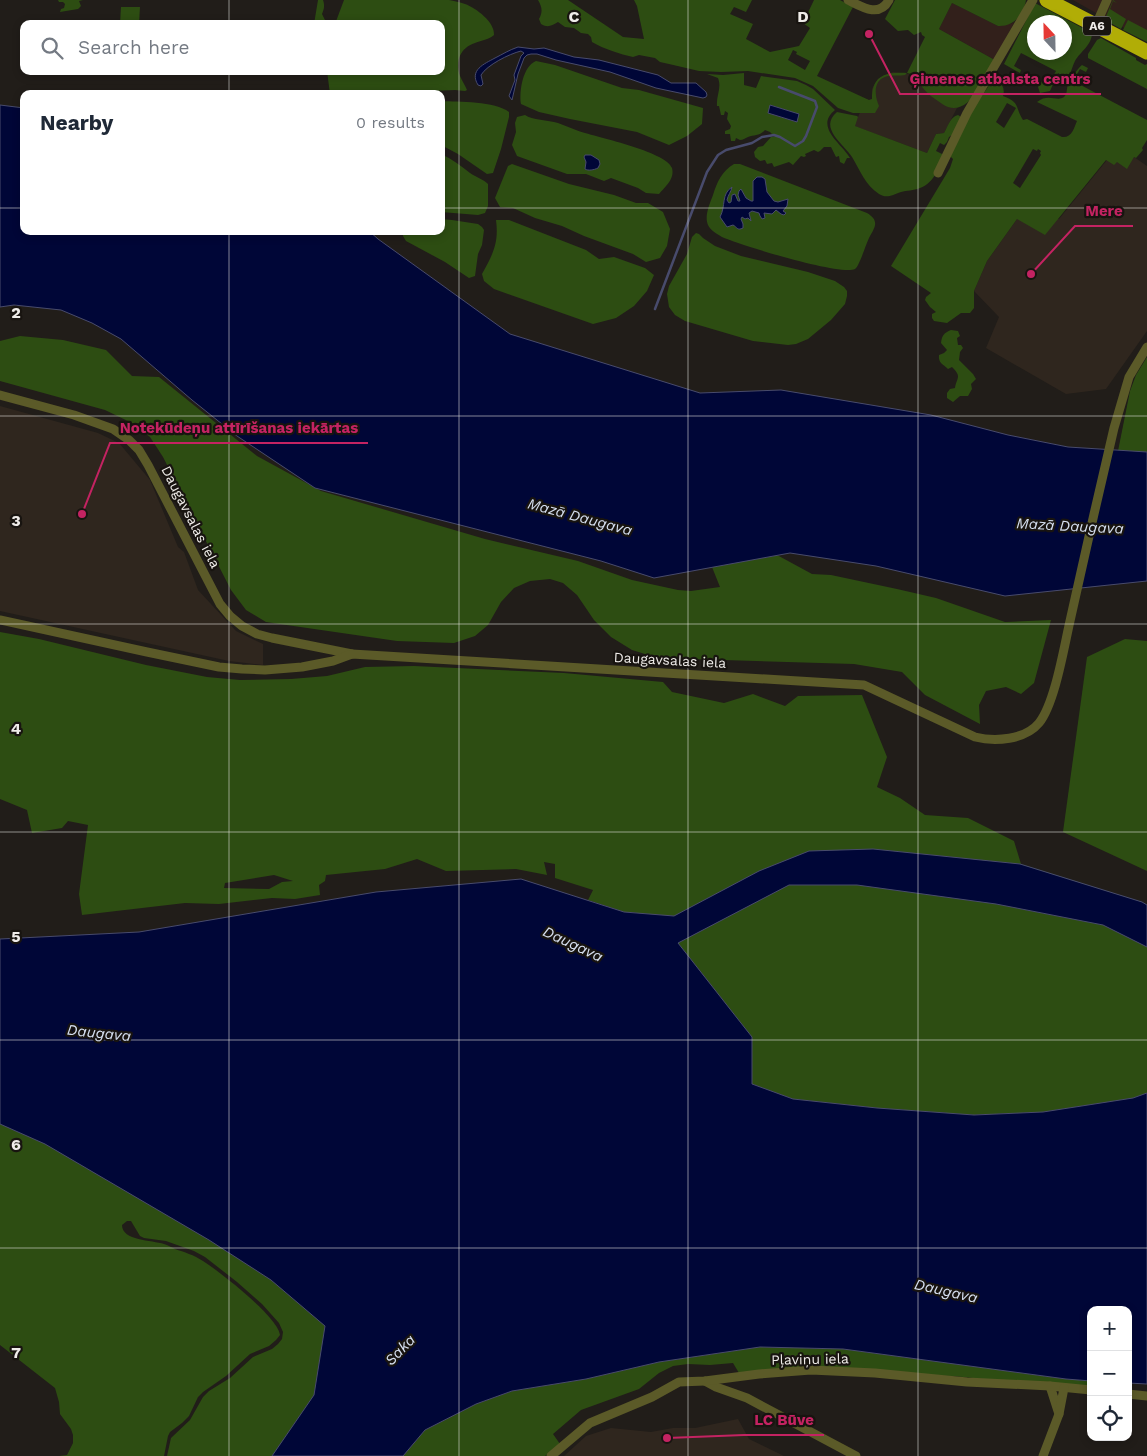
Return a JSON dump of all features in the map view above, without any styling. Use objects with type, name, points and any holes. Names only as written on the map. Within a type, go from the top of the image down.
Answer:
[{"type":"highway","name":"A6","points":[[1047,0],[1147,52]]},
{"type":"street","points":[[848,0],[862,8],[873,10],[882,8],[889,0]]},
{"type":"street","points":[[938,173],[967,113],[1034,0]]},
{"type":"street","points":[[1098,26],[1099,18],[1107,0]]},
{"type":"street","name":"Daugavsalas iela","points":[[0,395],[74,415],[113,428],[129,440],[139,450],[148,465],[220,604],[242,626],[257,634],[352,654],[864,685],[975,737],[987,740],[1014,737],[1027,732],[1038,724],[1048,705],[1064,647],[1114,428],[1129,377],[1147,347]]},
{"type":"street","name":"Daugavsalas iela","points":[[0,620],[219,667],[242,670],[265,670],[302,666],[333,661],[352,654]]},
{"type":"street","name":"Pļaviņu iela","points":[[551,1456],[590,1423],[657,1395],[679,1382],[811,1370],[875,1373],[967,1382],[1087,1390]]},
{"type":"street","points":[[705,1381],[747,1398],[856,1456]]},
{"type":"street","points":[[1050,1386],[1059,1414]]},
{"type":"street","points":[[1043,1456],[1059,1414],[1064,1388]]},
{"type":"street","points":[[1132,1394],[1147,1396]]},
{"type":"shaded area","points":[[1073,0],[1147,0],[1147,40],[1096,13]]},
{"type":"shaded area","points":[[952,3],[998,26],[1015,21],[994,61],[939,29]]},
{"type":"shaded area","points":[[893,72],[915,75],[919,84],[949,107],[957,108],[944,133],[936,134],[927,153],[854,126],[866,99],[872,99],[872,89],[878,79]]},
{"type":"shaded area","points":[[1134,157],[1147,166],[1147,331],[1106,389],[1066,394],[986,348],[999,317],[974,291],[987,261],[1017,219],[1059,219],[1107,160],[1117,162]]},
{"type":"shaded area","points":[[0,406],[98,433],[119,443],[150,480],[178,547],[184,552],[198,590],[236,631],[263,644],[263,665],[229,661],[0,611]]},
{"type":"shaded area","points":[[738,1419],[749,1439],[784,1456],[564,1456],[586,1436],[611,1428],[651,1432],[673,1428],[695,1428]]},
{"type":"green space","points":[[58,0],[83,0],[79,1],[81,6],[78,9],[60,12],[65,4]]},
{"type":"green space","points":[[318,0],[323,0],[322,14],[325,20],[315,20]]},
{"type":"green space","points":[[344,0],[449,0],[463,3],[479,12],[491,25],[494,35],[470,45],[462,52],[458,65],[460,76],[467,90],[465,91],[329,90],[328,75],[445,75],[445,20],[336,20]]},
{"type":"green space","points":[[538,0],[568,0],[623,37],[644,39],[634,0],[752,0],[746,12],[734,7],[730,14],[753,24],[746,39],[770,52],[799,46],[810,28],[803,23],[814,0],[840,0],[853,7],[817,76],[869,100],[872,99],[875,85],[882,77],[893,73],[907,73],[905,75],[888,76],[880,80],[876,88],[879,106],[875,113],[853,113],[838,108],[813,86],[795,78],[748,71],[699,71],[660,62],[655,58],[639,55],[633,57],[612,51],[592,42],[588,34],[581,33],[574,28],[565,27],[558,22],[550,26],[541,24],[539,19],[541,7]],"holes":[[[793,50],[797,52],[796,54],[810,61],[805,70],[788,60]]]},
{"type":"green space","points":[[895,0],[1026,0],[1023,10],[1017,19],[1004,26],[998,26],[952,3],[939,29],[994,61],[976,93],[963,105],[956,108],[943,104],[925,90],[915,75],[907,73],[925,37],[921,32],[914,35],[908,30],[898,31],[885,19]]},
{"type":"green space","points":[[1113,0],[1117,3],[1113,1],[1110,9],[1126,19],[1121,29],[1105,19]]},
{"type":"green space","points":[[1035,3],[1058,15],[1029,15]]},
{"type":"green space","points":[[121,7],[140,7],[139,20],[120,20]]},
{"type":"green space","points":[[1027,19],[1027,56],[1021,53],[1014,66],[1021,70],[1020,73],[1004,64]]},
{"type":"green space","points":[[1128,20],[1147,30],[1147,42],[1123,30]]},
{"type":"green space","points":[[1072,22],[1092,33],[1088,45],[1075,61],[1066,82],[1064,84],[1066,78],[1058,73],[1050,91],[1040,93],[1038,87],[1042,81],[1049,84],[1056,71],[1035,60],[1072,60]]},
{"type":"green space","points":[[1101,38],[1136,58],[1136,60],[1145,65],[1147,64],[1147,89],[1088,58],[1088,54],[1097,40]]},
{"type":"green space","points":[[536,61],[555,65],[622,88],[639,90],[703,108],[702,124],[687,136],[669,145],[637,132],[539,112],[521,104],[521,86],[525,73]]},
{"type":"green space","points":[[1082,65],[1088,68],[1086,72],[1080,69],[1073,81],[1147,120],[1147,140],[1142,148],[1143,150],[1136,158],[1134,157],[1127,169],[1117,162],[1114,165],[1106,160],[1045,235],[1017,219],[987,261],[974,291],[974,308],[970,313],[961,313],[947,323],[934,321],[932,314],[936,312],[925,300],[931,293],[891,266],[950,168],[953,159],[951,152],[975,106],[992,81],[997,80],[1003,87],[1003,96],[1015,103],[1023,120],[1027,119],[1062,137],[1068,136],[1077,121],[1037,102],[1045,98],[1058,99],[1064,97],[1067,86]],"holes":[[[1007,103],[1016,108],[1004,128],[996,122]],[[1033,149],[1041,151],[1041,155],[1020,188],[1013,183]]]},
{"type":"green space","points":[[744,73],[744,85],[756,88],[761,76],[797,81],[813,89],[835,110],[829,116],[828,129],[850,158],[847,158],[844,164],[840,162],[839,156],[836,157],[831,147],[824,147],[818,152],[814,150],[805,154],[806,156],[804,157],[801,156],[793,165],[789,162],[774,167],[772,163],[767,164],[765,160],[760,161],[755,157],[754,152],[771,137],[775,137],[765,130],[741,140],[736,138],[735,141],[731,141],[730,134],[725,134],[725,131],[730,129],[731,126],[727,119],[728,113],[725,111],[724,115],[721,115],[719,106],[717,106],[718,78],[707,74]],"holes":[[[771,105],[798,114],[796,122],[768,113]]]},
{"type":"green space","points":[[445,101],[486,104],[503,108],[509,112],[501,149],[493,173],[487,174],[445,147]]},
{"type":"green space","points":[[837,112],[857,116],[855,126],[927,153],[936,134],[944,133],[949,122],[955,116],[961,117],[947,142],[944,145],[940,143],[936,151],[944,155],[935,175],[929,183],[917,189],[887,196],[879,194],[870,186],[852,157],[834,136],[830,124]]},
{"type":"green space","points":[[525,115],[558,123],[644,150],[667,162],[673,172],[671,179],[659,194],[646,193],[611,178],[604,181],[586,174],[567,174],[517,156],[512,145],[516,132],[515,123],[517,117]]},
{"type":"green space","points":[[445,156],[488,184],[488,206],[485,213],[478,215],[445,212]]},
{"type":"green space","points":[[512,164],[569,184],[614,195],[636,203],[648,203],[663,212],[670,229],[667,246],[660,258],[646,262],[633,254],[562,226],[535,218],[513,208],[500,207],[495,198],[508,166]]},
{"type":"green space","points":[[734,164],[740,164],[871,216],[875,224],[857,267],[846,270],[790,259],[732,241],[712,230],[707,221],[709,206],[721,177]]},
{"type":"green space","points":[[445,219],[478,224],[484,230],[475,276],[469,278],[445,262],[406,241],[403,236],[445,235]]},
{"type":"green space","points":[[496,220],[509,220],[586,250],[599,259],[614,257],[645,268],[654,275],[647,291],[634,306],[616,318],[593,324],[494,289],[484,281],[482,274],[496,242]]},
{"type":"green space","points":[[696,233],[715,246],[741,256],[808,272],[835,281],[847,291],[845,304],[831,320],[808,339],[788,345],[753,341],[685,321],[675,315],[669,307],[667,294],[669,286],[687,254],[692,237]]},
{"type":"green space","points":[[951,330],[958,331],[960,336],[957,338],[958,345],[961,345],[963,348],[960,352],[959,360],[976,379],[971,384],[972,389],[968,396],[960,396],[953,402],[947,398],[947,393],[950,389],[955,388],[958,375],[952,367],[948,369],[940,362],[939,358],[939,355],[947,350],[941,343],[943,336]]},
{"type":"green space","points":[[20,336],[63,340],[106,350],[132,376],[159,377],[257,456],[321,491],[485,539],[578,561],[632,580],[678,590],[691,591],[720,587],[712,567],[777,555],[812,574],[831,575],[936,598],[1005,622],[1051,620],[1034,683],[1021,694],[1006,687],[986,691],[979,705],[980,724],[925,695],[902,672],[854,664],[658,658],[632,650],[611,637],[594,620],[577,595],[563,583],[550,579],[530,581],[514,588],[501,602],[488,625],[475,636],[454,643],[397,641],[266,622],[246,610],[231,590],[163,457],[150,437],[132,423],[105,410],[0,381],[0,341]]},
{"type":"green space","points":[[1147,357],[1147,470],[1143,470],[1118,451],[1130,391],[1136,375]]},
{"type":"green space","points":[[0,632],[39,639],[146,665],[207,677],[240,680],[291,679],[327,676],[365,667],[414,666],[564,673],[663,682],[672,692],[724,703],[753,694],[785,706],[798,696],[862,695],[887,757],[877,787],[900,798],[925,815],[968,818],[1014,841],[1021,864],[1147,905],[1147,1289],[1089,1105],[1043,1112],[974,1115],[877,1108],[793,1099],[752,1084],[751,1037],[638,913],[624,912],[588,900],[593,890],[555,878],[555,864],[544,862],[547,875],[516,869],[446,871],[417,859],[385,869],[326,875],[325,881],[319,885],[320,895],[295,899],[272,898],[219,904],[185,903],[82,915],[79,894],[88,825],[68,821],[62,828],[32,833],[27,810],[0,799]],"holes":[[[274,875],[293,881],[282,882],[269,889],[224,888],[225,883]]]},
{"type":"green space","points":[[1125,639],[1147,641],[1147,871],[1063,832],[1087,657]]},
{"type":"green space","points":[[0,1064],[281,1099],[354,1456],[167,1456],[171,1438],[190,1420],[203,1397],[230,1378],[253,1357],[272,1349],[282,1339],[283,1332],[279,1323],[262,1304],[205,1257],[166,1241],[144,1238],[140,1236],[131,1221],[127,1221],[122,1225],[123,1230],[132,1237],[165,1244],[193,1255],[222,1274],[259,1306],[277,1327],[280,1335],[269,1346],[250,1354],[226,1376],[198,1397],[189,1416],[170,1432],[164,1456],[59,1456],[67,1455],[73,1443],[73,1435],[60,1414],[55,1388],[0,1345]]},
{"type":"green space","points":[[760,1347],[843,1349],[1087,1381],[1087,1390],[953,1376],[739,1373],[733,1363],[688,1364],[673,1366],[659,1373],[639,1389],[581,1410],[553,1434],[560,1444],[545,1456],[403,1456],[425,1430],[476,1404],[512,1391],[586,1379],[659,1362]]},
{"type":"water","points":[[518,47],[544,48],[574,57],[599,60],[658,75],[671,83],[696,83],[707,95],[703,98],[656,88],[610,72],[531,54],[524,58],[512,100],[509,96],[515,80],[514,75],[524,53],[521,51],[505,57],[488,67],[481,75],[483,84],[481,86],[478,85],[475,75],[482,65]]},
{"type":"water","name":"Mazā Daugava","points":[[0,105],[20,108],[20,235],[374,235],[510,334],[700,393],[781,390],[931,415],[1008,435],[1068,447],[1147,452],[1147,581],[1005,596],[876,566],[790,553],[654,578],[601,561],[315,488],[237,436],[121,339],[92,323],[61,310],[14,305],[0,307]]},
{"type":"water","points":[[770,105],[799,114],[797,122],[768,113]]},
{"type":"water","points":[[585,155],[591,155],[599,160],[598,168],[585,169]]},
{"type":"water","points":[[757,177],[765,179],[767,192],[774,201],[778,202],[788,199],[787,206],[783,211],[786,213],[784,215],[776,210],[772,214],[764,213],[765,218],[762,219],[759,213],[752,211],[749,213],[751,221],[748,218],[742,217],[743,228],[738,229],[733,225],[727,227],[720,217],[726,193],[732,187],[727,200],[729,203],[731,202],[732,195],[735,194],[738,201],[740,201],[738,195],[741,189],[746,198],[753,201],[753,181]]},
{"type":"water","points":[[873,849],[1020,864],[1147,905],[1147,947],[1103,925],[996,904],[857,885],[789,885],[678,943],[752,1037],[752,1084],[793,1099],[877,1108],[974,1115],[1043,1112],[1133,1098],[1147,1093],[1147,1384],[1132,1383],[1132,1306],[1087,1306],[1087,1381],[843,1349],[760,1347],[659,1362],[586,1379],[512,1391],[476,1404],[425,1430],[403,1456],[272,1456],[314,1395],[325,1326],[271,1280],[209,1240],[45,1144],[0,1124],[0,939],[139,932],[376,892],[521,879],[624,912],[674,916],[759,871],[809,851]]},
{"type":"waterway","points":[[655,309],[707,172],[718,155],[726,150],[752,143],[762,137],[774,135],[795,146],[803,141],[806,136],[817,107],[815,101],[779,87]]},
{"type":"place","name":"Ģimenes atbalsta centrs","points":[[869,34]]},
{"type":"place","name":"Mere","points":[[1031,274]]},
{"type":"place","name":"Notekūdeņu attīrīšanas iekārtas","points":[[82,514]]},
{"type":"place","name":"LC Būve","points":[[667,1438]]},
{"type":"water label","name":"Daugava","points":[[573,944]]},
{"type":"water label","name":"Daugava","points":[[99,1033]]},
{"type":"water label","name":"Daugava","points":[[946,1291]]},
{"type":"water label","name":"Saka","points":[[400,1350]]}]
